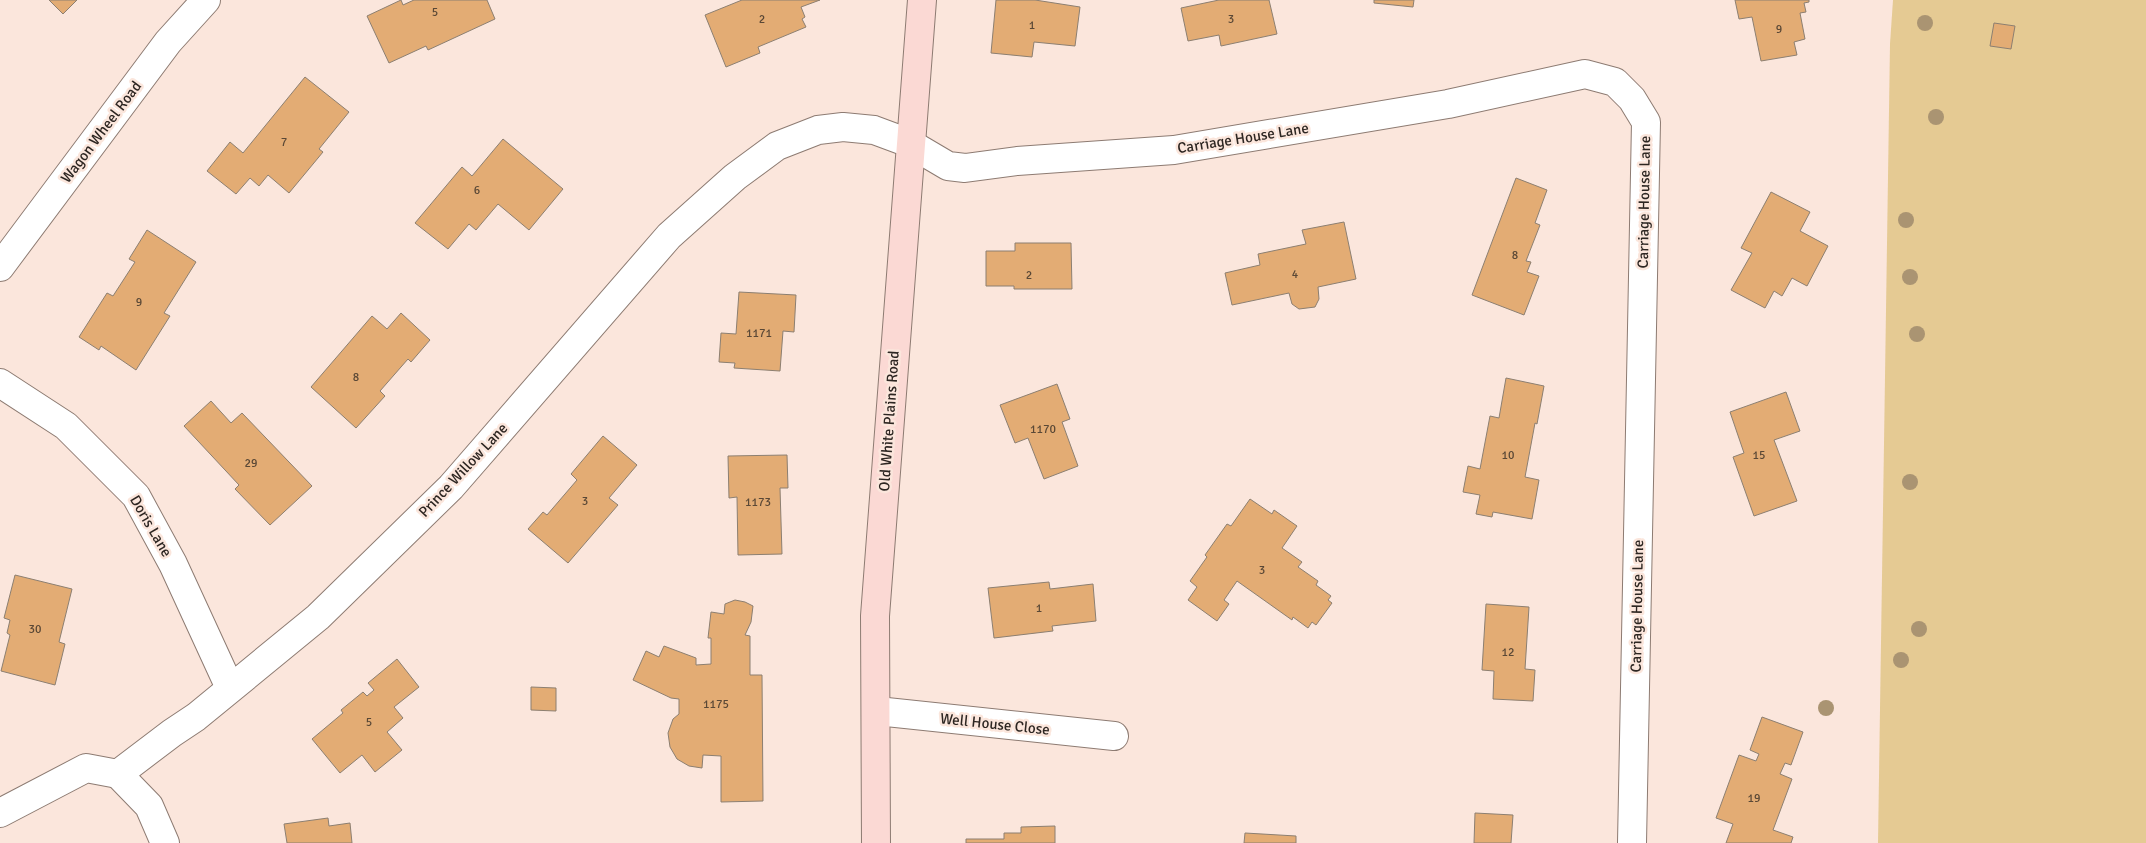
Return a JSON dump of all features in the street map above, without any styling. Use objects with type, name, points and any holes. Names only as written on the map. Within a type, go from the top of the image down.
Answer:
[{"type":"street","name":"Wagon Wheel Road","points":[[0,267],[168,42],[206,0]]},
{"type":"street","name":"Old White Plains Road","points":[[876,843],[875,616],[909,143],[922,0]]},
{"type":"street","name":"Carriage House Lane","points":[[909,143],[948,166],[965,168],[1016,161],[1174,150],[1448,104],[1585,74],[1615,82],[1632,99],[1646,122],[1632,843]]},
{"type":"street","name":"Prince Willow Lane","points":[[118,774],[172,732],[196,717],[318,617],[451,487],[669,236],[735,177],[777,146],[818,130],[842,127],[874,130],[909,143]]},
{"type":"street","name":"Doris Lane","points":[[0,383],[66,426],[136,496],[173,564],[230,688]]},
{"type":"street","name":"Well House Close","points":[[876,711],[1114,736]]},
{"type":"street","points":[[0,813],[86,768],[118,774],[149,806],[165,843]]},
{"type":"shaded area","points":[[1893,0],[2146,0],[2146,843],[1878,843],[1890,44]]},
{"type":"building","points":[[49,0],[77,0],[63,14]]},
{"type":"building","points":[[401,0],[403,5],[414,0],[487,0],[495,19],[428,50],[426,46],[389,63],[367,16]]},
{"type":"building","points":[[742,0],[820,0],[801,7],[805,17],[802,19],[806,27],[758,47],[760,53],[726,67],[705,15]]},
{"type":"building","points":[[996,0],[1035,0],[1080,7],[1075,46],[1034,42],[1032,57],[991,53]]},
{"type":"building","points":[[1219,0],[1269,0],[1277,34],[1221,46],[1219,35],[1188,41],[1181,8]]},
{"type":"building","points":[[1374,0],[1414,0],[1413,7],[1374,3]]},
{"type":"building","points":[[1735,0],[1809,0],[1809,2],[1804,3],[1806,12],[1800,13],[1805,39],[1794,42],[1797,55],[1761,61],[1752,17],[1739,19]]},
{"type":"building","points":[[1994,23],[2015,26],[2011,49],[1990,46]]},
{"type":"building","points":[[305,77],[349,112],[319,149],[323,152],[289,193],[268,175],[259,186],[250,178],[236,194],[207,171],[230,142],[243,153]]},
{"type":"building","points":[[503,139],[563,189],[529,230],[498,204],[476,230],[469,224],[448,249],[415,223],[462,167],[472,176]]},
{"type":"building","points":[[1516,178],[1547,190],[1535,223],[1540,225],[1526,261],[1531,262],[1527,272],[1539,276],[1524,315],[1472,295]]},
{"type":"building","points":[[1771,192],[1810,212],[1800,231],[1828,246],[1807,286],[1792,278],[1782,296],[1774,291],[1765,308],[1731,290],[1752,253],[1741,248]]},
{"type":"building","points":[[1344,222],[1356,279],[1318,287],[1319,299],[1315,307],[1299,309],[1292,304],[1289,293],[1232,305],[1225,273],[1260,265],[1258,254],[1306,244],[1302,230]]},
{"type":"building","points":[[147,230],[196,262],[164,313],[170,316],[136,370],[101,346],[99,350],[79,337],[107,293],[113,296],[135,262],[129,259]]},
{"type":"building","points":[[1015,243],[1071,243],[1072,289],[1014,289],[1014,286],[986,286],[986,251],[1015,251]]},
{"type":"building","points":[[739,292],[796,295],[794,332],[783,331],[780,371],[734,368],[735,363],[719,362],[721,333],[736,334]]},
{"type":"building","points":[[401,313],[430,340],[411,362],[408,359],[380,391],[385,396],[356,428],[311,387],[372,316],[387,329]]},
{"type":"building","points":[[1506,378],[1544,386],[1525,477],[1539,480],[1532,519],[1493,512],[1492,517],[1476,514],[1480,495],[1463,492],[1468,466],[1480,469],[1490,416],[1499,418]]},
{"type":"building","points":[[1057,384],[1070,419],[1062,422],[1078,466],[1044,479],[1028,438],[1015,443],[1000,405]]},
{"type":"building","points":[[1786,392],[1800,431],[1774,440],[1797,501],[1754,516],[1733,457],[1744,453],[1730,412]]},
{"type":"building","points":[[211,401],[231,423],[242,413],[312,486],[270,525],[235,489],[239,485],[184,426]]},
{"type":"building","points":[[603,436],[637,465],[609,498],[618,505],[568,563],[528,529],[543,512],[547,515],[577,480],[571,474]]},
{"type":"building","points":[[787,455],[788,488],[780,488],[782,554],[738,555],[737,497],[729,498],[728,456]]},
{"type":"building","points":[[1250,499],[1272,514],[1274,510],[1297,526],[1282,548],[1302,562],[1298,567],[1318,581],[1316,585],[1331,596],[1328,600],[1332,603],[1316,625],[1312,622],[1308,628],[1293,617],[1292,620],[1237,581],[1224,600],[1229,604],[1217,621],[1188,600],[1197,587],[1190,581],[1207,557],[1205,555],[1227,524],[1231,526]]},
{"type":"building","points":[[15,575],[72,589],[59,642],[65,644],[55,685],[1,671],[10,635],[7,633],[10,620],[4,618]]},
{"type":"building","points":[[1049,582],[1050,589],[1093,584],[1096,621],[1052,626],[1053,631],[994,638],[988,588]]},
{"type":"building","points":[[735,600],[753,606],[751,622],[745,635],[750,636],[750,675],[762,675],[763,801],[721,802],[721,756],[703,755],[702,768],[689,766],[677,759],[670,747],[668,733],[673,719],[679,714],[679,699],[671,698],[633,680],[646,651],[659,657],[664,646],[696,658],[696,665],[711,664],[711,638],[708,638],[711,612],[724,614],[725,604]]},
{"type":"building","points":[[1486,604],[1529,607],[1525,669],[1535,670],[1533,701],[1493,699],[1494,671],[1482,670]]},
{"type":"building","points":[[397,659],[419,687],[394,707],[403,718],[387,732],[402,750],[375,772],[362,755],[340,773],[312,739],[343,713],[341,710],[363,692],[367,696],[374,690],[368,683]]},
{"type":"building","points":[[531,687],[556,688],[556,711],[531,710]]},
{"type":"building","points":[[1762,717],[1803,732],[1791,765],[1785,763],[1780,774],[1792,779],[1773,830],[1793,837],[1791,843],[1726,843],[1733,824],[1716,818],[1739,755],[1756,761],[1759,754],[1750,750]]},
{"type":"building","points":[[1475,813],[1513,815],[1511,843],[1474,843]]},
{"type":"building","points":[[328,818],[329,826],[350,823],[352,843],[287,843],[284,824]]},
{"type":"building","points":[[1055,826],[1055,843],[966,843],[966,839],[1004,839],[1004,833],[1021,833],[1021,827]]},
{"type":"building","points":[[1245,833],[1296,836],[1296,843],[1244,843]]}]
